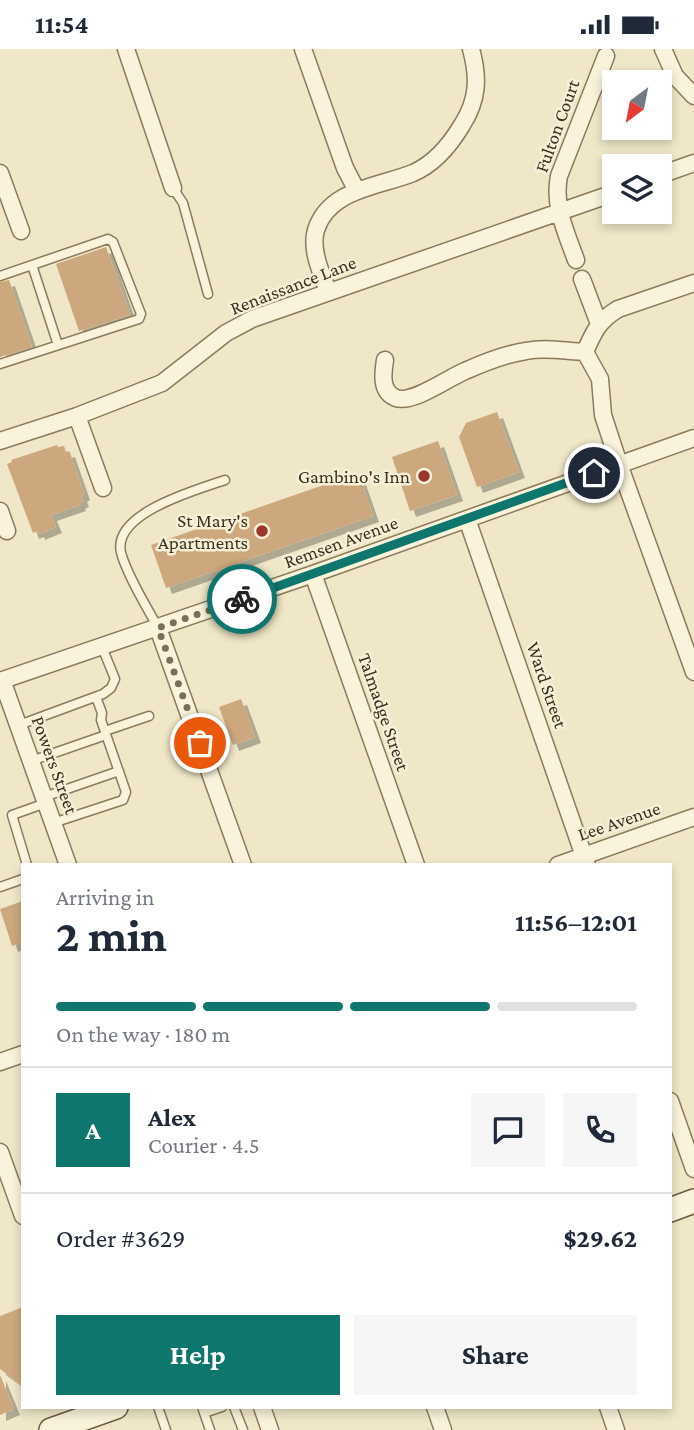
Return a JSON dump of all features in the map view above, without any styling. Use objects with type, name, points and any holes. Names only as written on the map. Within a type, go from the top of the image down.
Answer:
[{"type":"main road","points":[[672,1209],[694,1201]]},
{"type":"main road","points":[[51,1430],[112,1409]]},
{"type":"street","points":[[126,49],[173,188]]},
{"type":"street","points":[[303,49],[345,168],[357,191]]},
{"type":"street","points":[[328,292],[314,250],[315,233],[321,217],[338,199],[414,172],[436,158],[455,137],[471,111],[478,87],[471,49]]},
{"type":"street","points":[[663,49],[674,76],[694,96]]},
{"type":"street","name":"Fulton Court","points":[[576,260],[559,213],[559,176],[606,55]]},
{"type":"street","points":[[672,171],[694,163]]},
{"type":"street","points":[[0,173],[20,231]]},
{"type":"street","name":"Renaissance Lane","points":[[0,441],[77,416],[162,383],[226,334],[252,319],[602,197]]},
{"type":"street","points":[[582,279],[598,324]]},
{"type":"street","points":[[584,352],[598,324],[618,309],[694,283]]},
{"type":"street","points":[[385,360],[382,375],[384,386],[396,398],[405,399],[465,371],[516,353],[536,350],[584,352]]},
{"type":"street","points":[[584,352],[600,379],[603,415],[694,672]]},
{"type":"street","points":[[77,416],[103,488]]},
{"type":"street","name":"Remsen Avenue","points":[[1,680],[313,574],[694,438]]},
{"type":"street","points":[[0,512],[7,531]]},
{"type":"street","name":"Ward Street","points":[[467,519],[585,860]]},
{"type":"street","name":"Talmadge Street","points":[[313,574],[415,863]]},
{"type":"street","points":[[158,628],[242,863]]},
{"type":"street","name":"Powers Street","points":[[1,680],[67,863]]},
{"type":"street","name":"Lee Avenue","points":[[585,860],[694,817]]},
{"type":"street","points":[[0,1062],[21,1055]]},
{"type":"street","points":[[672,1107],[694,1169]]},
{"type":"street","points":[[0,1152],[21,1210]]},
{"type":"street","points":[[263,1409],[270,1430]]},
{"type":"street","points":[[436,1409],[443,1430]]},
{"type":"street","points":[[609,1409],[615,1430]]},
{"type":"lane","points":[[173,188],[183,203],[208,293]]},
{"type":"lane","points":[[0,276],[108,239],[113,242],[141,314],[139,319],[0,364]]},
{"type":"lane","points":[[32,265],[58,345]]},
{"type":"lane","points":[[158,628],[121,555],[123,536],[127,529],[153,508],[225,480]]},
{"type":"lane","points":[[19,726],[96,697],[111,688],[115,679],[102,647]]},
{"type":"lane","points":[[54,823],[122,800],[126,792],[105,733],[96,697]]},
{"type":"lane","points":[[32,761],[149,716]]},
{"type":"lane","points":[[26,863],[12,815],[118,771]]},
{"type":"lane","points":[[0,887],[21,880]]},
{"type":"lane","points":[[159,1409],[166,1430]]},
{"type":"lane","points":[[235,1409],[243,1430]]},
{"type":"lane","points":[[203,1410],[210,1430]]},
{"type":"building","points":[[106,247],[130,315],[79,331],[56,264]]},
{"type":"building","points":[[9,280],[32,347],[0,357],[0,282]]},
{"type":"building","points":[[497,412],[519,472],[477,487],[459,437],[466,423]]},
{"type":"building","name":"Gambino's Inn","points":[[438,441],[457,495],[410,511],[392,457]]},
{"type":"building","points":[[57,445],[64,446],[66,452],[69,451],[84,494],[81,496],[83,501],[80,505],[51,515],[56,527],[39,534],[38,531],[33,533],[7,464],[12,462],[11,460]]},
{"type":"building","name":"St Mary's Apartments","points":[[358,473],[373,516],[166,588],[151,545]]},
{"type":"building","points":[[241,699],[255,737],[233,745],[219,707]]},
{"type":"building","points":[[21,902],[21,943],[12,946],[0,909]]},
{"type":"building","points":[[21,1308],[21,1385],[0,1369],[0,1316]]},
{"type":"building","points":[[0,1375],[14,1409],[0,1415]]},
{"type":"way so far","points":[[200,743],[158,628],[242,599]]},
{"type":"place","name":"Gambino's Inn","points":[[424,476]]},
{"type":"place","name":"St Mary's Apartments","points":[[262,531]]},
{"type":"route","points":[[242,599],[594,473]]}]
